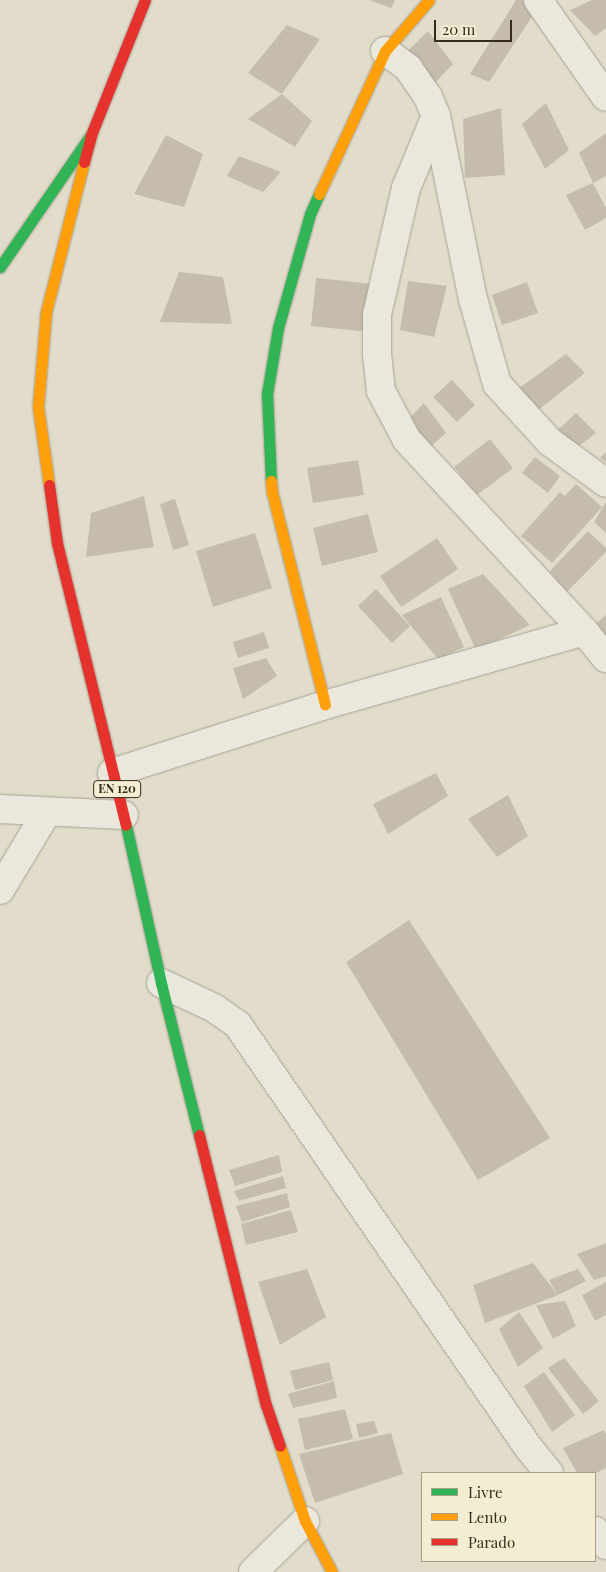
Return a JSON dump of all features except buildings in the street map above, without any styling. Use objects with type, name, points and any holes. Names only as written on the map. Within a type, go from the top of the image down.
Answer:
[{"type":"main road","name":"EN 120","points":[[145,0],[91,134],[46,312],[38,407],[57,542],[112,773],[124,815],[162,983],[266,1405],[305,1521],[332,1572]]},
{"type":"main road","points":[[325,705],[272,492],[267,394],[278,328],[310,214],[385,51],[429,0]]},
{"type":"main road","points":[[0,267],[91,134]]},
{"type":"street","points":[[538,0],[606,97]]},
{"type":"street","points":[[385,51],[408,68],[428,97],[436,116],[474,299],[497,384],[550,442],[606,483]]},
{"type":"street","points":[[436,116],[406,188],[377,315],[377,354],[382,391],[407,440],[584,631],[606,658]]},
{"type":"street","points":[[112,773],[325,705],[584,631]]},
{"type":"street","points":[[0,809],[124,815]]},
{"type":"street","points":[[0,890],[46,812]]},
{"type":"street","points":[[162,983],[214,1008],[238,1025],[528,1447],[548,1472]]},
{"type":"street","points":[[253,1572],[305,1521]]},
{"type":"street","points":[[596,1532],[606,1545]]},
{"type":"traffic: fast","points":[[0,267],[90,136]]},
{"type":"traffic: fast","points":[[271,481],[267,394],[278,328],[310,214],[319,194]]},
{"type":"traffic: fast","points":[[126,825],[161,983],[199,1135]]},
{"type":"traffic: slow","points":[[319,194],[385,51],[429,0]]},
{"type":"traffic: slow","points":[[49,485],[38,407],[46,312],[84,162]]},
{"type":"traffic: slow","points":[[271,481],[272,492],[325,705]]},
{"type":"traffic: slow","points":[[280,1446],[305,1521],[332,1572]]},
{"type":"traffic: jam","points":[[84,162],[91,135],[145,0]]},
{"type":"traffic: jam","points":[[49,485],[57,543],[126,825]]},
{"type":"traffic: jam","points":[[199,1135],[266,1405],[280,1446]]}]
